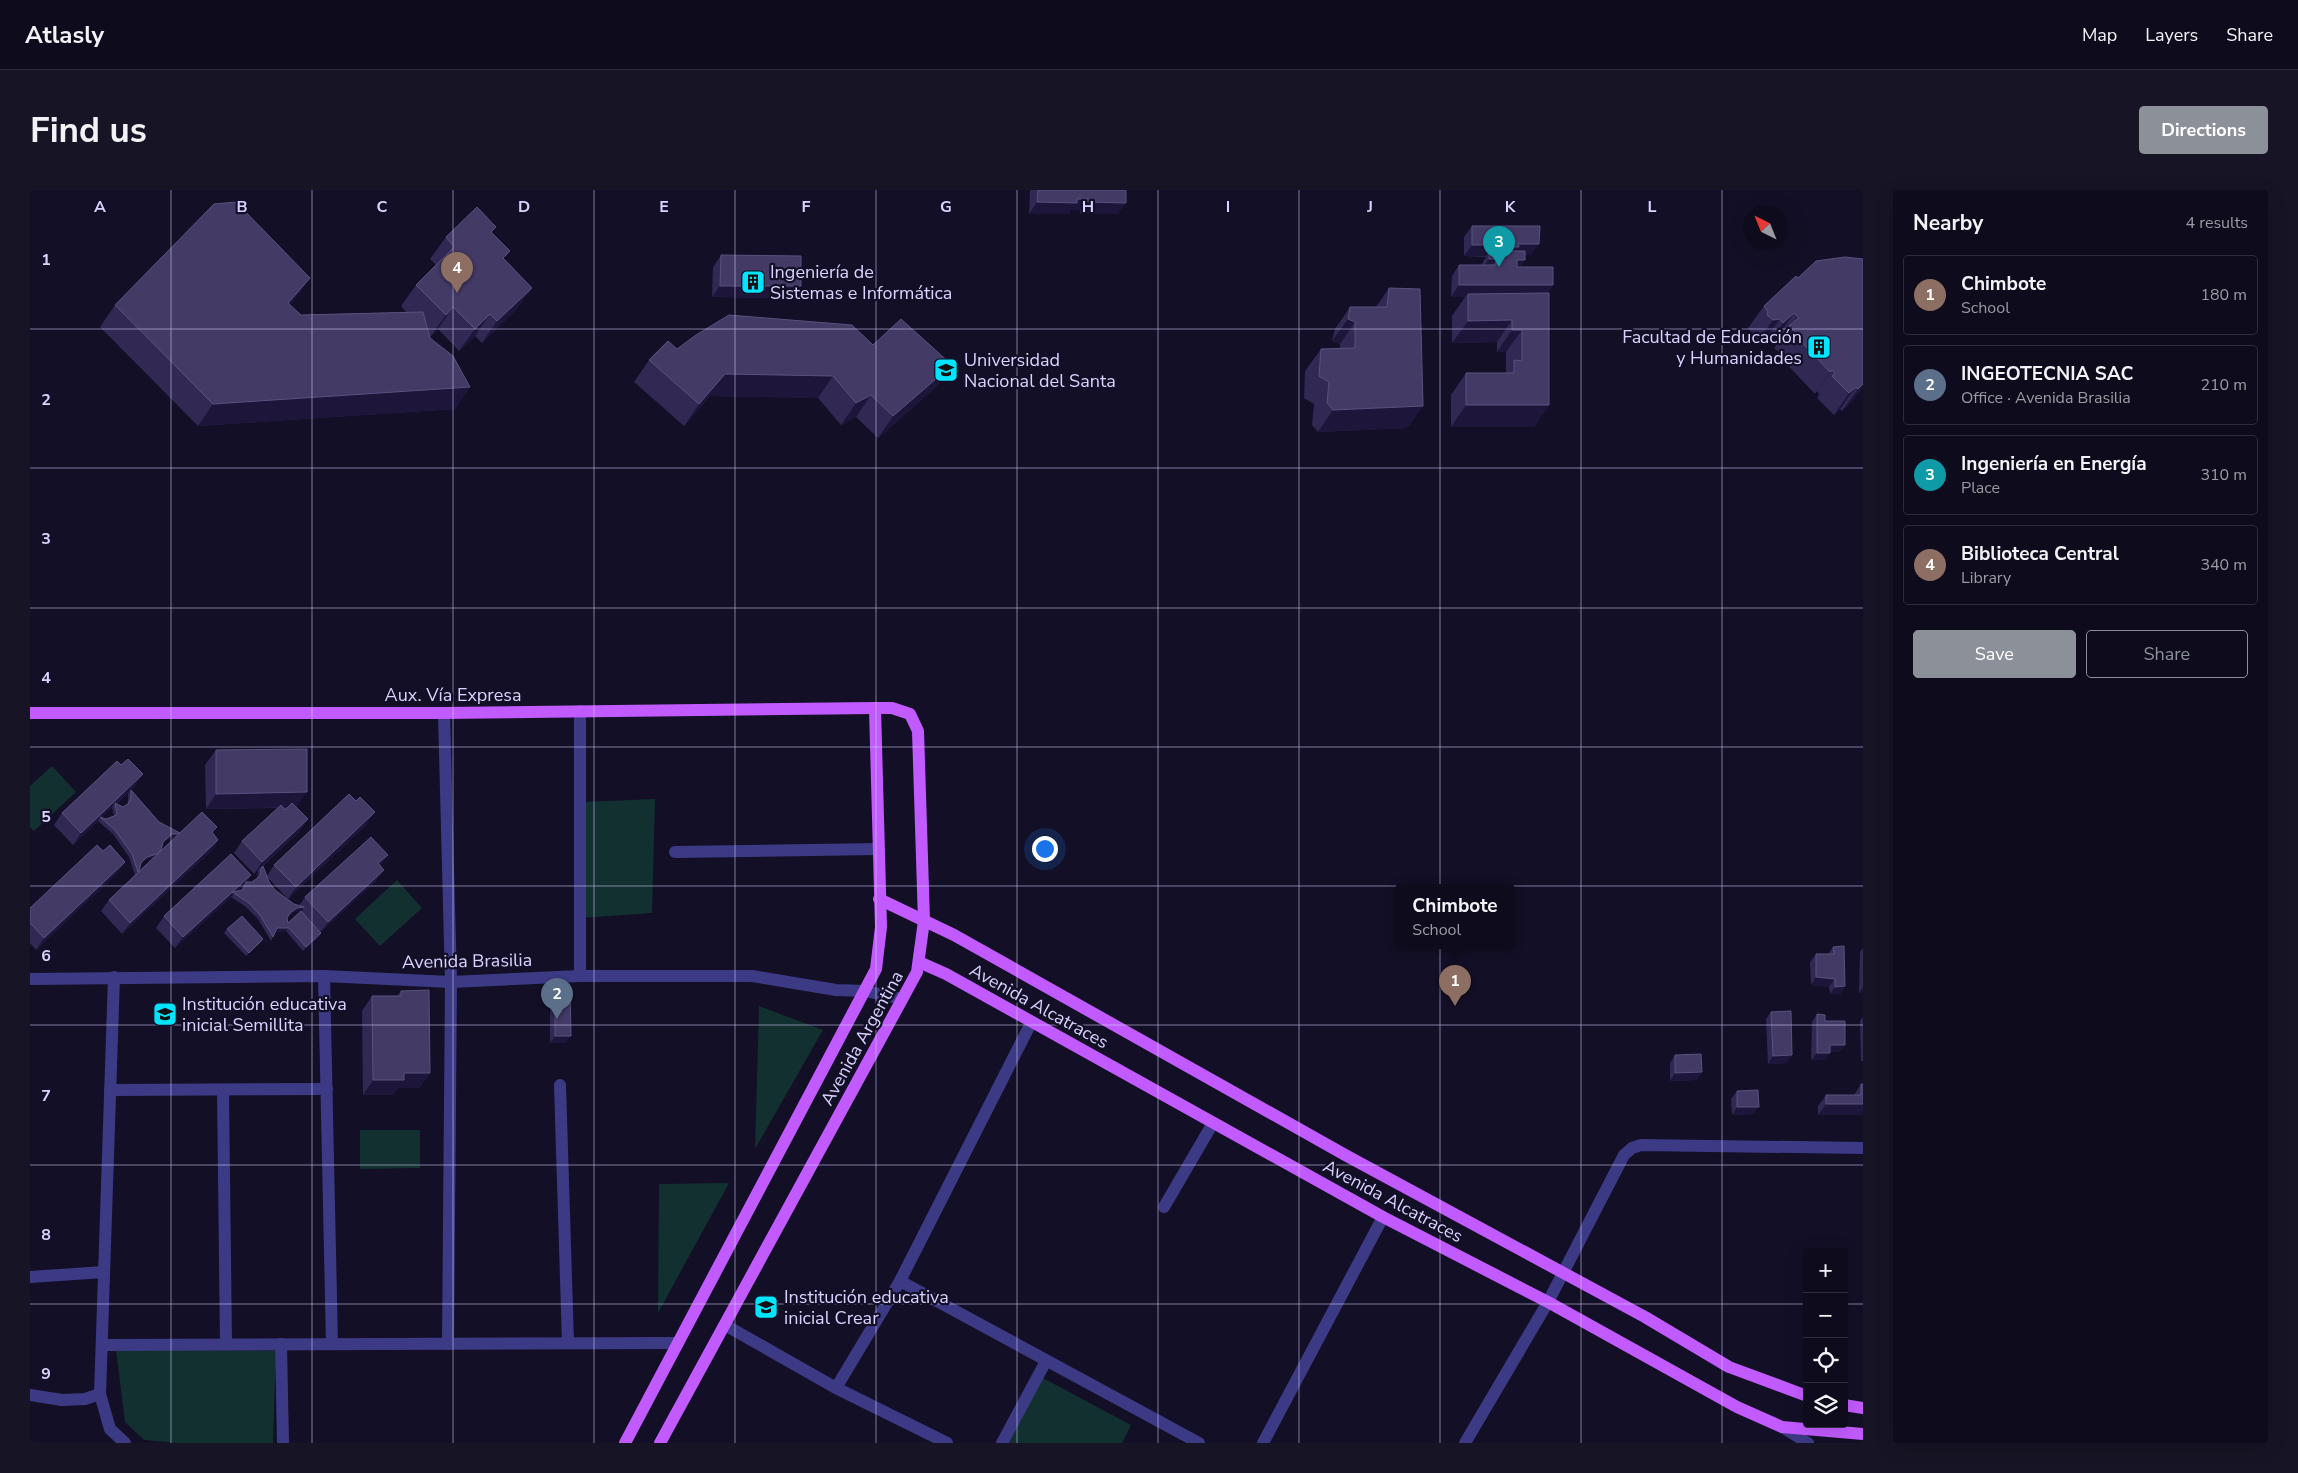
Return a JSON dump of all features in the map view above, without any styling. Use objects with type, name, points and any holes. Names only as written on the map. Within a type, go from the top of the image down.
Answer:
[{"type":"main road","name":"Aux. Vía Expresa","points":[[30,713],[444,713],[875,708]]},
{"type":"main road","points":[[875,708],[879,899],[954,935],[1563,1274],[1644,1317],[1729,1366],[1803,1394]]},
{"type":"main road","name":"Avenida Argentina","points":[[660,1443],[918,972],[924,921],[918,731],[910,714],[892,708],[875,708]]},
{"type":"main road","name":"Avenida Argentina","points":[[625,1443],[876,970],[881,927],[879,899]]},
{"type":"main road","name":"Avenida Alcatraces","points":[[919,962],[946,974],[1031,1023],[1383,1217],[1548,1302],[1737,1407],[1782,1427],[1863,1434]]},
{"type":"main road","points":[[1848,1406],[1863,1408]]},
{"type":"street","points":[[580,711],[580,976]]},
{"type":"street","points":[[444,713],[451,982],[448,1344]]},
{"type":"street","points":[[675,852],[878,849]]},
{"type":"street","points":[[324,976],[332,1344]]},
{"type":"street","name":"Avenida Brasilia","points":[[30,979],[324,976],[451,982],[580,976],[752,976],[836,990],[865,991],[902,999]]},
{"type":"street","points":[[114,978],[100,1394],[110,1430],[125,1443]]},
{"type":"street","points":[[836,1388],[900,1281],[1031,1023]]},
{"type":"street","points":[[560,1085],[568,1343]]},
{"type":"street","points":[[110,1090],[327,1089]]},
{"type":"street","points":[[223,1090],[226,1344]]},
{"type":"street","points":[[1164,1207],[1213,1123]]},
{"type":"street","points":[[1465,1443],[1548,1302],[1624,1155],[1632,1148],[1641,1145],[1863,1148]]},
{"type":"street","points":[[1263,1443],[1383,1217]]},
{"type":"street","points":[[30,1277],[104,1272]]},
{"type":"street","points":[[900,1281],[1199,1443]]},
{"type":"street","points":[[725,1325],[836,1388],[947,1443]]},
{"type":"street","points":[[102,1345],[678,1343]]},
{"type":"street","points":[[281,1344],[283,1443]]},
{"type":"street","points":[[1002,1443],[1046,1361]]},
{"type":"street","points":[[30,1395],[62,1400],[85,1399],[100,1394]]},
{"type":"street","points":[[1782,1427],[1808,1443]]},
{"type":"green space","points":[[52,766],[76,792],[34,831],[30,827],[30,786]]},
{"type":"green space","points":[[655,799],[652,913],[581,918],[583,802]]},
{"type":"green space","points":[[397,880],[422,908],[380,946],[355,919]]},
{"type":"green space","points":[[759,1006],[823,1030],[755,1149]]},
{"type":"green space","points":[[360,1130],[420,1130],[420,1168],[360,1169]]},
{"type":"green space","points":[[729,1183],[658,1313],[659,1184]]},
{"type":"green space","points":[[116,1350],[276,1351],[273,1443],[176,1443],[144,1440],[125,1422]]},
{"type":"green space","points":[[1041,1377],[1131,1425],[1122,1443],[1009,1443]]},
{"type":"building","points":[[1038,190],[1126,190],[1126,203],[1088,202],[1088,199],[1077,199],[1077,203],[1037,202]]},
{"type":"building","points":[[236,202],[310,278],[288,303],[301,315],[423,312],[430,338],[453,356],[470,387],[213,404],[115,305],[214,204]]},
{"type":"building","points":[[477,207],[496,227],[491,232],[510,251],[503,258],[532,288],[497,321],[490,314],[475,329],[453,307],[446,315],[416,285],[454,247],[446,237]]},
{"type":"building","points":[[1472,226],[1540,226],[1539,244],[1518,244],[1519,247],[1513,247],[1512,251],[1525,251],[1525,260],[1517,260],[1517,267],[1553,267],[1553,285],[1459,285],[1459,265],[1496,265],[1496,259],[1489,259],[1489,253],[1498,253],[1498,249],[1494,249],[1494,245],[1472,245]]},
{"type":"building","points":[[721,255],[801,256],[801,286],[720,286]]},
{"type":"building","name":"Facultad de Educación y Humanidades","points":[[1845,257],[1863,259],[1863,384],[1858,389],[1856,387],[1849,393],[1832,376],[1835,373],[1832,370],[1830,372],[1794,334],[1795,332],[1789,326],[1799,318],[1794,313],[1783,323],[1780,319],[1773,320],[1767,315],[1768,312],[1764,306],[1796,276],[1798,278],[1816,261]]},
{"type":"building","points":[[1389,288],[1420,289],[1423,406],[1333,410],[1327,403],[1329,382],[1319,376],[1321,349],[1355,348],[1355,322],[1348,319],[1350,307],[1387,307]]},
{"type":"building","points":[[1549,293],[1549,405],[1466,405],[1466,373],[1514,373],[1514,360],[1522,361],[1522,330],[1512,330],[1512,320],[1468,321],[1468,294]]},
{"type":"building","points":[[729,315],[852,325],[873,345],[901,319],[952,365],[893,416],[871,395],[856,403],[833,376],[725,374],[699,404],[649,360],[668,341],[677,349]]},
{"type":"building","points":[[307,749],[307,792],[216,794],[216,750]]},
{"type":"building","points":[[128,759],[143,774],[81,833],[62,813],[117,761],[121,765]]},
{"type":"building","points":[[131,790],[159,822],[180,833],[172,834],[163,842],[161,850],[157,854],[147,857],[141,863],[138,872],[132,854],[115,830],[100,817],[106,819],[117,815],[115,803],[123,807],[128,804],[131,798]]},
{"type":"building","points":[[349,794],[356,801],[360,797],[375,812],[296,887],[274,865]]},
{"type":"building","points":[[292,803],[308,819],[262,862],[242,841],[281,805],[285,810]]},
{"type":"building","points":[[202,812],[217,827],[212,832],[218,840],[130,923],[109,900]]},
{"type":"building","points":[[371,837],[388,855],[378,863],[384,870],[328,922],[305,897]]},
{"type":"building","points":[[97,845],[103,851],[110,845],[125,862],[44,938],[30,923],[30,908]]},
{"type":"building","points":[[231,854],[251,875],[183,937],[164,916]]},
{"type":"building","points":[[263,866],[269,882],[275,890],[294,904],[304,907],[297,908],[291,912],[287,918],[288,923],[301,911],[321,933],[306,947],[289,928],[277,928],[273,937],[260,915],[249,903],[232,892],[243,890],[246,882],[252,882],[260,876]]},
{"type":"building","points":[[242,916],[263,939],[249,953],[227,929]]},
{"type":"building","points":[[1844,946],[1845,986],[1835,987],[1835,979],[1816,977],[1816,954],[1834,954],[1833,947]]},
{"type":"building","points":[[555,987],[570,987],[571,1036],[555,1036]]},
{"type":"building","points":[[429,990],[430,1073],[404,1073],[404,1080],[373,1080],[372,996],[401,996],[401,991]]},
{"type":"building","points":[[1791,1011],[1792,1055],[1773,1056],[1771,1012]]},
{"type":"building","points":[[1817,1014],[1825,1015],[1825,1021],[1845,1021],[1845,1045],[1830,1045],[1830,1053],[1817,1053]]},
{"type":"building","points":[[1701,1054],[1702,1072],[1675,1073],[1675,1055]]},
{"type":"building","points":[[1861,1084],[1863,1084],[1863,1104],[1826,1104],[1826,1095],[1861,1095]]},
{"type":"building","points":[[1758,1090],[1759,1107],[1737,1107],[1737,1091]]},
{"type":"place","name":"Ingeniería en Energía","points":[[1499,267]]},
{"type":"place","name":"Ingeniería de Sistemas e Informática","points":[[753,282]]},
{"type":"place","name":"Biblioteca Central","points":[[457,293]]},
{"type":"place","name":"Facultad de Educación y Humanidades","points":[[1819,347]]},
{"type":"place","name":"Universidad Nacional del Santa","points":[[946,370]]},
{"type":"place","name":"Chimbote","points":[[1455,1006]]},
{"type":"place","name":"Institución educativa inicial Semillita","points":[[165,1014]]},
{"type":"place","name":"INGEOTECNIA SAC","points":[[557,1019]]},
{"type":"place","name":"Institución educativa inicial Crear","points":[[766,1307]]}]
